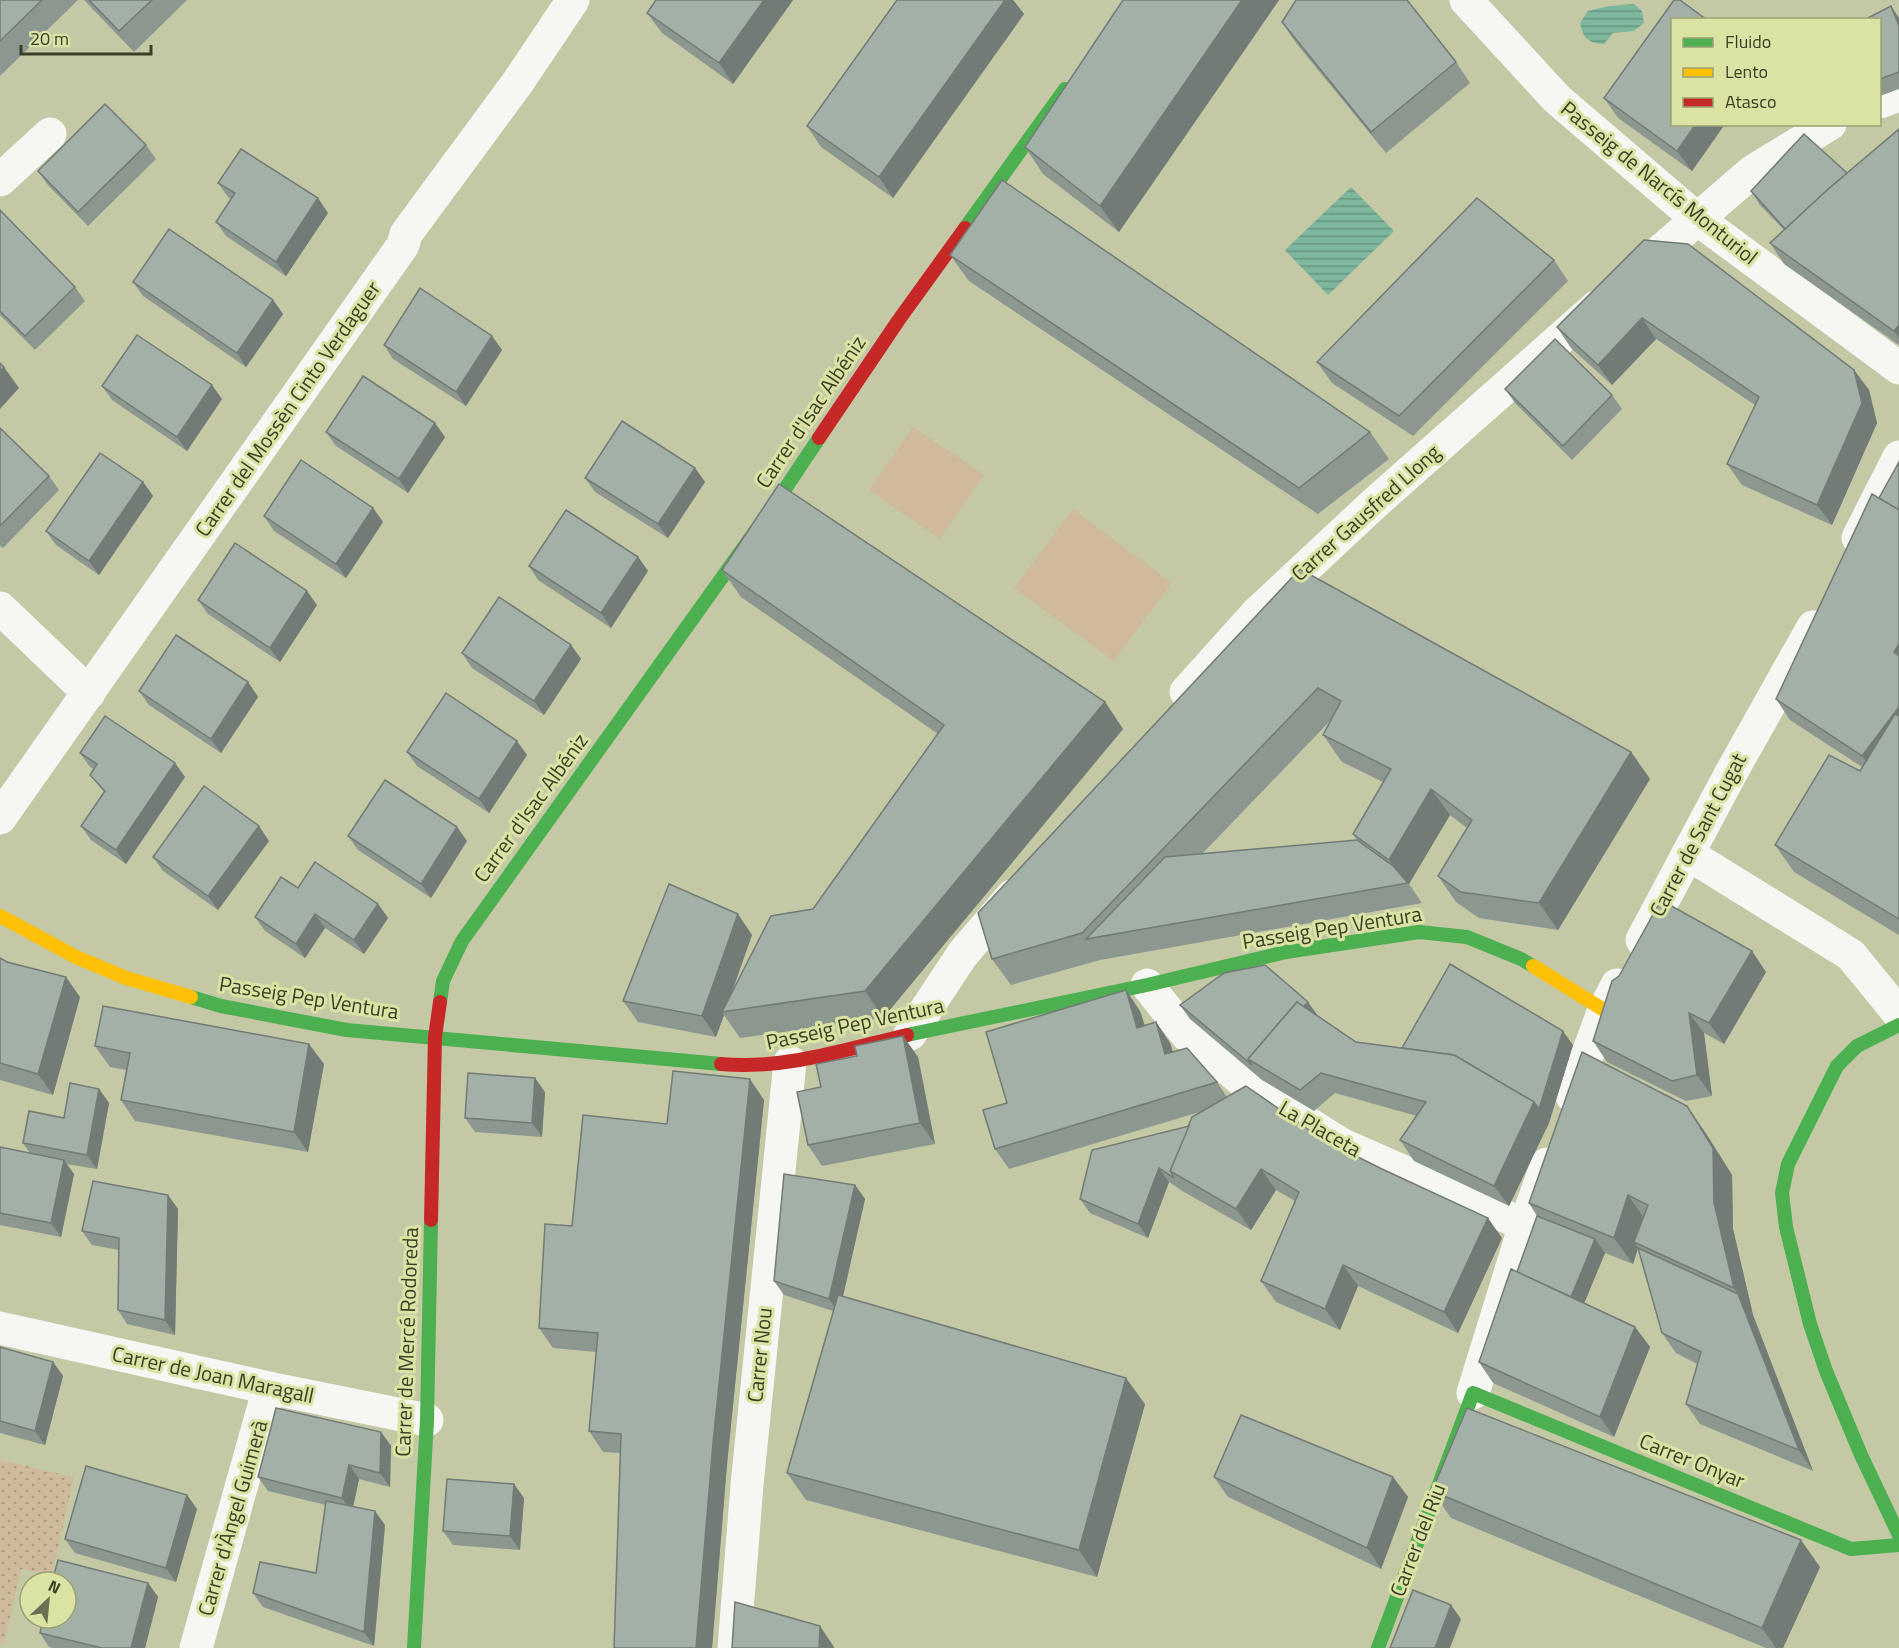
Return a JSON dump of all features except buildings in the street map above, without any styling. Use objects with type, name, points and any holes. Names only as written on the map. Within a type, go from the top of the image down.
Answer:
[{"type":"street","name":"Carrer del Mossèn Cinto Verdaguer","points":[[0,818],[403,245],[406,234],[518,82],[573,0]]},
{"type":"street","name":"Passeig de Narcís Monturiol","points":[[1466,0],[1557,99],[1696,218],[1899,368]]},
{"type":"street","name":"Carrer d'Isac Albéniz","points":[[435,1037],[443,981],[462,940],[779,498],[898,321],[1073,78]]},
{"type":"street","points":[[1881,102],[1899,95]]},
{"type":"street","name":"Carrer Gausfred Llong","points":[[1162,718],[1266,605],[1376,502],[1696,218],[1753,171],[1827,126]]},
{"type":"street","points":[[0,180],[50,134]]},
{"type":"street","points":[[1845,563],[1899,457]]},
{"type":"street","name":"Carrer de Sant Cugat","points":[[1525,1225],[1604,1010],[1824,605]]},
{"type":"street","points":[[0,608],[89,693]]},
{"type":"street","points":[[1688,854],[1851,955],[1899,1014]]},
{"type":"street","points":[[910,1034],[962,955],[1029,874]]},
{"type":"street","name":"Passeig Pep Ventura","points":[[0,916],[76,957],[126,978],[212,1004],[347,1030],[741,1066],[790,1062],[910,1034],[1148,985],[1286,952],[1419,932],[1467,937],[1521,959],[1604,1010]]},
{"type":"street","name":"La Placeta","points":[[1148,985],[1187,1035],[1250,1087],[1341,1144],[1525,1225]]},
{"type":"street","points":[[1899,1025],[1857,1046],[1837,1066],[1788,1164],[1782,1193],[1786,1227],[1807,1313],[1826,1371],[1861,1455],[1899,1535]]},
{"type":"street","name":"Carrer de Mercé Rodoreda","points":[[414,1648],[427,1420],[435,1037]]},
{"type":"street","name":"Carrer Nou","points":[[734,1648],[747,1485],[790,1062]]},
{"type":"street","name":"Carrer del Riu","points":[[1377,1648],[1473,1393],[1525,1225]]},
{"type":"street","name":"Carrer de Joan Maragall","points":[[0,1328],[269,1388],[427,1420]]},
{"type":"street","name":"Carrer d'Àngel Guimerà","points":[[196,1648],[269,1388]]},
{"type":"street","name":"Carrer Onyar","points":[[1473,1393],[1851,1548],[1899,1545]]},
{"type":"shaded area","points":[[1634,4],[1642,11],[1644,23],[1634,31],[1613,33],[1604,44],[1594,43],[1583,33],[1580,23],[1588,11]]},
{"type":"shaded area","points":[[1351,187],[1394,231],[1328,295],[1285,250]]},
{"type":"shaded area","points":[[913,427],[984,475],[940,539],[869,490]]},
{"type":"shaded area","points":[[1073,509],[1172,583],[1114,661],[1014,588]]},
{"type":"shaded area","points":[[0,1460],[74,1477],[53,1570],[18,1570],[18,1582],[4,1644],[0,1643]]},
{"type":"traffic: fast","points":[[965,228],[1065,89]]},
{"type":"traffic: fast","points":[[440,1002],[443,981],[462,941],[779,498],[819,438]]},
{"type":"traffic: fast","points":[[907,1035],[1147,985],[1286,952],[1419,932],[1467,937],[1533,966]]},
{"type":"traffic: fast","points":[[191,997],[221,1006],[347,1030],[721,1064]]},
{"type":"traffic: fast","points":[[1899,1025],[1857,1046],[1837,1066],[1788,1164],[1782,1193],[1786,1227],[1810,1324],[1826,1371],[1861,1455],[1899,1535]]},
{"type":"traffic: fast","points":[[414,1648],[427,1420],[431,1220]]},
{"type":"traffic: fast","points":[[1378,1648],[1473,1393],[1851,1549],[1899,1545]]},
{"type":"traffic: slow","points":[[0,916],[76,957],[126,978],[191,997]]},
{"type":"traffic: slow","points":[[1533,966],[1604,1010]]},
{"type":"traffic: jam","points":[[819,438],[898,321],[965,228]]},
{"type":"traffic: jam","points":[[431,1220],[435,1037],[440,1002]]},
{"type":"traffic: jam","points":[[721,1064],[745,1065],[792,1061],[907,1035]]}]
